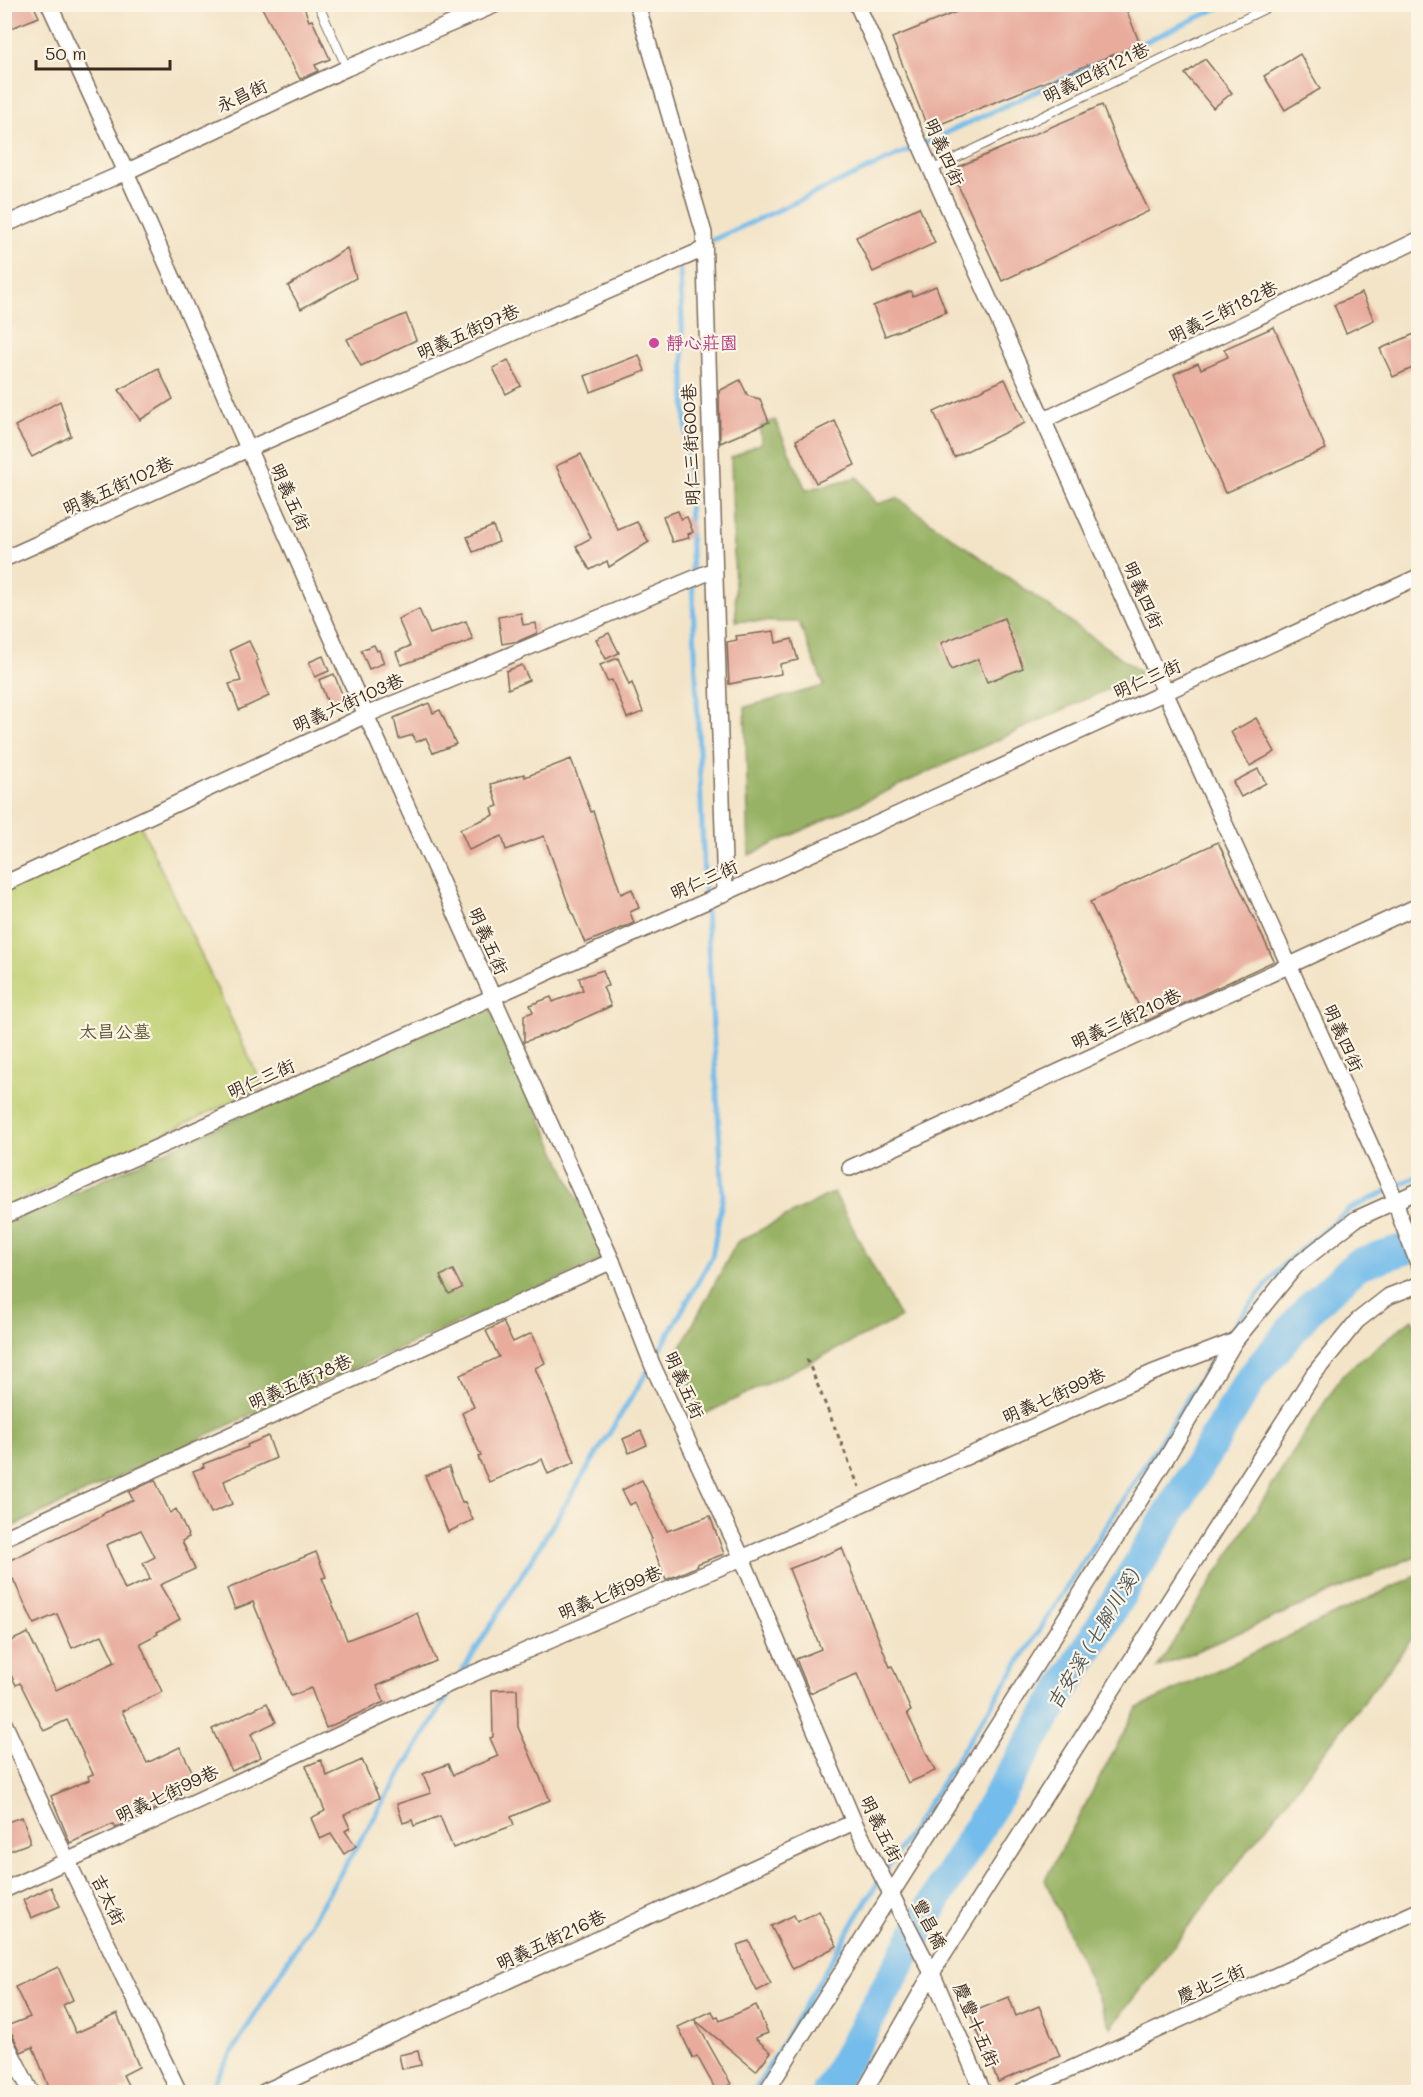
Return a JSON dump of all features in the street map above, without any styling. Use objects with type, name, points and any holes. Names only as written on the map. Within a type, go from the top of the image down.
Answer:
[{"type":"street","name":"明義五街","points":[[49,4],[612,1262],[652,1364],[742,1558],[854,1822],[891,1892]]},
{"type":"street","name":"永昌街","points":[[4,225],[126,172],[347,68],[497,4]]},
{"type":"street","name":"明仁三街600巷","points":[[637,4],[704,233],[714,570],[713,898]]},
{"type":"street","name":"明義四街","points":[[857,4],[1396,1201],[1400,1217],[1419,1263]]},
{"type":"street","name":"明義三街182巷","points":[[1044,420],[1419,240]]},
{"type":"street","name":"明義五街97巷","points":[[248,449],[704,249]]},
{"type":"street","name":"明義五街102巷","points":[[4,559],[248,449]]},
{"type":"street","name":"明義六街103巷","points":[[4,884],[366,715],[714,570]]},
{"type":"street","name":"明仁三街","points":[[4,1216],[713,898],[1419,577]]},
{"type":"street","name":"明義三街210巷","points":[[850,1168],[1419,906]]},
{"type":"street","points":[[766,2092],[1164,1462],[1235,1341],[1296,1266],[1356,1219],[1419,1191]]},
{"type":"street","name":"明義五街78巷","points":[[4,1538],[612,1262]]},
{"type":"street","points":[[864,2092],[932,1973],[1313,1375],[1357,1321],[1389,1296],[1419,1285]]},
{"type":"street","name":"明義七街99巷","points":[[4,1890],[458,1680],[742,1558],[1152,1373],[1235,1341]]},
{"type":"street","name":"吉太街","points":[[4,1723],[179,2092]]},
{"type":"street","name":"明義五街216巷","points":[[264,2092],[854,1822]]},
{"type":"street","name":"豐昌橋","points":[[891,1892],[932,1973]]},
{"type":"street","name":"慶北三街","points":[[1020,2092],[1419,1911]]},
{"type":"street","name":"慶豐十五街","points":[[932,1973],[983,2092]]},
{"type":"street","points":[[4,2039],[31,2092]]},
{"type":"lane","points":[[318,4],[347,68]]},
{"type":"lane","name":"明義四街121巷","points":[[931,170],[1275,4]]},
{"type":"path","points":[[807,1359],[866,1502]]},
{"type":"green space","points":[[775,420],[806,490],[858,477],[877,504],[897,498],[1142,673],[749,855],[745,707],[824,686],[799,622],[736,621],[731,458],[761,443],[760,426]]},
{"type":"green space","name":"太昌公墓","points":[[138,820],[263,1087],[5,1208],[4,881]]},
{"type":"green space","points":[[488,1003],[605,1259],[282,1400],[5,1530],[4,1225]]},
{"type":"green space","points":[[834,1192],[900,1318],[701,1416],[677,1354],[737,1242]]},
{"type":"green space","points":[[1412,1319],[1418,1331],[1418,1555],[1157,1668],[1342,1375]]},
{"type":"green space","points":[[1418,1575],[1418,1631],[1111,2027],[1045,1880],[1137,1708]]},
{"type":"building","points":[[4,4],[33,4],[39,17],[4,31]]},
{"type":"building","points":[[260,4],[303,4],[309,21],[312,20],[330,59],[315,65],[318,71],[300,79]]},
{"type":"building","points":[[976,4],[1124,4],[1140,44],[928,129],[892,38]]},
{"type":"building","points":[[1300,54],[1320,89],[1285,110],[1264,76]]},
{"type":"building","points":[[1205,59],[1232,93],[1213,108],[1185,74]]},
{"type":"building","points":[[1102,105],[1118,147],[1149,211],[1002,281],[951,170]]},
{"type":"building","points":[[919,207],[935,243],[873,272],[856,237]]},
{"type":"building","points":[[347,248],[356,278],[301,309],[288,286]]},
{"type":"building","points":[[936,286],[946,312],[885,336],[873,306],[911,291],[913,296]]},
{"type":"building","points":[[1362,293],[1374,320],[1346,333],[1334,305]]},
{"type":"building","points":[[406,314],[416,340],[361,366],[347,339]]},
{"type":"building","points":[[1274,327],[1326,449],[1225,493],[1174,374],[1198,363],[1201,369],[1228,357],[1224,349]]},
{"type":"building","points":[[1419,332],[1419,365],[1393,377],[1380,349]]},
{"type":"building","points":[[639,355],[645,371],[591,392],[585,376]]},
{"type":"building","points":[[508,360],[521,386],[506,394],[493,368]]},
{"type":"building","points":[[158,368],[173,399],[140,420],[119,390]]},
{"type":"building","points":[[1005,379],[1025,423],[954,457],[934,412]]},
{"type":"building","points":[[740,380],[748,396],[760,399],[769,422],[720,443],[719,391]]},
{"type":"building","points":[[60,401],[71,436],[32,457],[15,426]]},
{"type":"building","points":[[835,421],[855,465],[816,483],[796,440]]},
{"type":"building","points":[[581,454],[618,530],[637,522],[649,542],[609,567],[607,561],[590,570],[576,546],[591,538],[556,466]]},
{"type":"building","points":[[678,511],[681,519],[687,517],[693,532],[688,534],[689,538],[672,542],[663,516]]},
{"type":"building","points":[[493,526],[499,542],[473,552],[467,537]]},
{"type":"building","points":[[419,609],[430,634],[466,621],[473,640],[401,665],[396,652],[410,646],[398,619]]},
{"type":"building","points":[[521,613],[523,625],[536,623],[537,633],[519,641],[502,644],[498,617]]},
{"type":"building","points":[[1004,618],[1023,668],[987,682],[978,659],[951,670],[941,643]]},
{"type":"building","points":[[774,631],[776,643],[792,639],[798,660],[780,664],[781,674],[729,684],[727,642],[737,640],[736,636]]},
{"type":"building","points":[[609,633],[619,653],[606,659],[596,639]]},
{"type":"building","points":[[249,641],[258,660],[256,661],[269,696],[239,710],[229,684],[241,681],[230,650]]},
{"type":"building","points":[[374,645],[377,651],[379,650],[384,663],[369,669],[361,650]]},
{"type":"building","points":[[323,656],[329,671],[315,677],[309,662]]},
{"type":"building","points":[[618,658],[629,685],[632,683],[643,712],[627,718],[612,680],[607,681],[600,665]]},
{"type":"building","points":[[522,665],[529,680],[508,689],[506,671]]},
{"type":"building","points":[[334,674],[344,699],[329,706],[319,680]]},
{"type":"building","points":[[429,703],[433,713],[440,710],[456,744],[433,753],[426,738],[416,742],[413,735],[399,739],[394,718]]},
{"type":"building","points":[[1256,718],[1275,752],[1250,766],[1231,732]]},
{"type":"building","points":[[571,759],[591,812],[593,811],[621,894],[632,889],[639,908],[630,912],[634,923],[585,943],[544,836],[506,850],[502,836],[469,850],[460,829],[494,815],[492,808],[498,806],[491,784],[524,774],[525,777]]},
{"type":"building","points":[[1258,769],[1266,783],[1241,797],[1233,782]]},
{"type":"building","points":[[1218,842],[1274,961],[1146,1021],[1090,902]]},
{"type":"building","points":[[603,970],[608,986],[603,987],[611,1006],[558,1030],[524,1042],[524,1015],[533,1012],[530,1005],[551,997],[553,1002],[583,990],[579,978]]},
{"type":"building","points":[[453,1270],[462,1288],[449,1294],[440,1276]]},
{"type":"building","points":[[503,1322],[513,1342],[532,1333],[545,1363],[535,1368],[575,1462],[548,1474],[542,1459],[489,1482],[478,1457],[481,1456],[462,1413],[474,1407],[460,1375],[499,1357],[486,1331]]},
{"type":"building","points":[[641,1431],[647,1445],[629,1453],[623,1439]]},
{"type":"building","points":[[268,1436],[276,1458],[224,1481],[232,1504],[211,1513],[193,1471],[204,1467],[203,1464],[248,1447],[247,1445]]},
{"type":"building","points":[[449,1467],[462,1503],[465,1502],[473,1520],[448,1532],[425,1476]]},
{"type":"building","points":[[155,1480],[170,1513],[176,1509],[189,1537],[182,1541],[195,1569],[160,1585],[180,1619],[140,1643],[162,1692],[122,1711],[147,1763],[180,1747],[195,1777],[176,1782],[183,1796],[115,1828],[113,1824],[70,1843],[51,1796],[89,1780],[88,1776],[93,1774],[67,1720],[44,1731],[20,1683],[16,1685],[4,1661],[4,1644],[28,1633],[56,1690],[115,1662],[102,1635],[72,1648],[57,1614],[34,1624],[13,1579],[4,1582],[4,1563],[133,1500],[129,1492]],"holes":[[[141,1530],[155,1557],[143,1563],[150,1579],[125,1590],[106,1545]]]},
{"type":"building","points":[[642,1480],[667,1531],[710,1516],[724,1554],[697,1564],[698,1566],[666,1580],[650,1540],[652,1539],[635,1502],[630,1505],[622,1490]]},
{"type":"building","points":[[842,1548],[890,1667],[892,1666],[911,1711],[907,1713],[935,1771],[908,1783],[857,1674],[810,1693],[796,1659],[821,1649],[789,1569]]},
{"type":"building","points":[[316,1552],[326,1577],[322,1578],[347,1640],[417,1613],[436,1661],[377,1686],[384,1702],[326,1728],[311,1688],[291,1696],[253,1602],[235,1609],[227,1589]]},
{"type":"building","points":[[517,1689],[518,1727],[550,1800],[511,1817],[514,1825],[453,1848],[440,1816],[414,1826],[412,1820],[403,1823],[397,1804],[431,1793],[423,1774],[448,1764],[453,1775],[498,1756],[490,1738],[493,1737],[492,1690]]},
{"type":"building","points":[[267,1703],[276,1722],[251,1734],[261,1757],[232,1771],[212,1729]]},
{"type":"building","points":[[321,1760],[327,1776],[362,1760],[379,1798],[344,1815],[350,1828],[345,1831],[356,1846],[344,1854],[331,1834],[320,1839],[311,1818],[325,1811],[306,1766]]},
{"type":"building","points":[[22,1817],[30,1843],[4,1853],[4,1823]]},
{"type":"building","points":[[51,1887],[60,1906],[31,1918],[23,1900]]},
{"type":"building","points":[[819,1911],[837,1946],[793,1969],[771,1926],[794,1915],[797,1922]]},
{"type":"building","points":[[749,1941],[771,1984],[757,1991],[737,1945]]},
{"type":"building","points":[[58,1967],[73,2000],[63,2005],[76,2033],[117,2014],[139,2067],[123,2075],[129,2087],[117,2092],[51,2092],[33,2047],[21,2052],[12,2034],[4,2029],[4,2027],[30,2017],[15,1987]]},
{"type":"building","points":[[1009,1997],[1016,2016],[1039,2006],[1060,2056],[998,2082],[970,2013]]},
{"type":"building","points":[[756,2005],[768,2033],[755,2038],[771,2052],[756,2071],[695,2020],[731,2084],[717,2092],[697,2056],[693,2058],[678,2027],[712,2011],[715,2018],[718,2017],[720,2021]]},
{"type":"building","points":[[418,2051],[421,2065],[402,2069],[399,2055]]},
{"type":"waterway","points":[[713,240],[1227,4]]},
{"type":"waterway","points":[[460,1675],[652,1364],[712,1257],[723,1195],[704,877],[680,271]]},
{"type":"waterway","points":[[1224,1341],[1238,1320],[1283,1265],[1350,1209],[1418,1176]]},
{"type":"waterway","name":"吉安溪 (七腳川溪)","points":[[828,2092],[941,1890],[1251,1379],[1309,1309],[1358,1264],[1418,1245]]},
{"type":"waterway","points":[[754,2092],[868,1898],[1218,1351]]},
{"type":"waterway","points":[[208,2092],[454,1686]]},
{"type":"place","name":"靜心莊園","points":[[654,343]]}]
